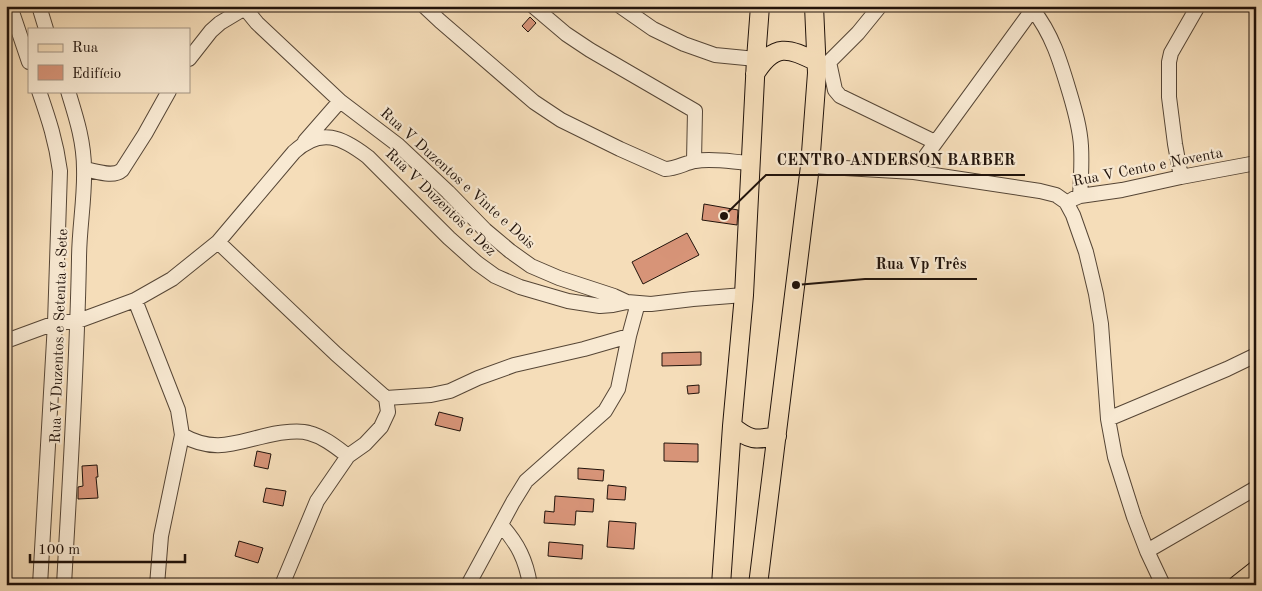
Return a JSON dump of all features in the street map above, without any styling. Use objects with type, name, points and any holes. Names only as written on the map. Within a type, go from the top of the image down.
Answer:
[{"type":"main road","points":[[721,585],[732,426],[744,295],[760,6]]},
{"type":"main road","points":[[758,585],[821,66],[814,6]]},
{"type":"main road","points":[[756,67],[776,52],[787,50],[798,53],[821,66]]},
{"type":"main road","points":[[732,426],[748,437],[756,439],[777,436]]},
{"type":"main road","points":[[1237,585],[1256,570]]},
{"type":"street","points":[[10,6],[28,59]]},
{"type":"street","points":[[39,6],[46,28]]},
{"type":"street","points":[[424,6],[534,102],[561,120],[620,149],[665,169],[674,169],[694,161],[709,160],[750,163]]},
{"type":"street","points":[[532,6],[566,34],[590,50],[695,111],[694,161]]},
{"type":"street","points":[[620,6],[653,29],[684,44],[756,67]]},
{"type":"street","points":[[880,6],[858,33],[821,66],[840,96],[935,142]]},
{"type":"street","points":[[1182,177],[1175,144],[1169,97],[1169,62],[1171,53],[1198,6]]},
{"type":"street","points":[[190,58],[211,31],[244,7]]},
{"type":"street","name":"Rua V Duzentos e Vinte e Dois","points":[[244,7],[270,36],[340,101],[398,145],[510,251],[531,266],[559,278],[632,303]]},
{"type":"street","points":[[914,172],[1034,8],[1059,56],[1078,120],[1081,146],[1080,196]]},
{"type":"street","points":[[39,92],[53,132],[60,172],[55,323],[40,585]]},
{"type":"street","name":"Rua V Duzentos e Setenta e Sete","points":[[64,585],[84,169],[79,124],[68,92]]},
{"type":"street","points":[[84,169],[114,174],[119,173],[140,142],[168,92]]},
{"type":"street","points":[[302,144],[340,101]]},
{"type":"street","name":"Rua V Duzentos e Dez","points":[[6,341],[55,323],[78,321],[135,300],[172,278],[218,242],[302,144],[314,138],[329,136],[356,147],[368,157],[476,263],[495,276],[520,287],[568,301],[600,306],[632,303],[651,304],[744,295]]},
{"type":"street","name":"Rua V Cento e Noventa","points":[[810,166],[914,172],[1040,191],[1056,195],[1066,202],[1080,196],[1122,190],[1256,163]]},
{"type":"street","points":[[1066,202],[1073,215],[1086,252],[1096,294],[1101,324],[1108,419],[1115,457],[1134,517],[1163,585]]},
{"type":"street","points":[[218,242],[386,398],[388,412],[381,427],[366,444],[348,456],[317,501],[282,585]]},
{"type":"street","points":[[135,300],[178,410],[182,435],[161,536],[157,585]]},
{"type":"street","points":[[468,585],[526,481],[605,411],[618,389],[632,303]]},
{"type":"street","points":[[386,398],[431,395],[450,391],[478,378],[514,365],[628,336]]},
{"type":"street","points":[[1108,419],[1256,355]]},
{"type":"street","points":[[182,435],[205,444],[224,446],[273,434],[292,431],[308,432],[326,439],[348,456]]},
{"type":"street","points":[[1147,551],[1256,488]]},
{"type":"street","points":[[501,525],[519,548],[527,568],[530,585]]},
{"type":"building","points":[[530,17],[536,23],[528,32],[522,26]]},
{"type":"building","points":[[704,204],[738,210],[737,225],[702,220]]},
{"type":"building","points":[[687,233],[699,255],[643,284],[632,262]]},
{"type":"building","points":[[701,352],[701,365],[662,366],[662,353]]},
{"type":"building","points":[[699,385],[699,393],[688,394],[687,386]]},
{"type":"building","points":[[439,412],[463,418],[460,431],[435,425]]},
{"type":"building","points":[[664,443],[698,444],[698,462],[664,461]]},
{"type":"building","points":[[257,451],[271,454],[268,469],[254,466]]},
{"type":"building","points":[[97,465],[98,498],[78,499],[78,487],[83,486],[82,466]]},
{"type":"building","points":[[578,468],[604,470],[603,481],[578,479]]},
{"type":"building","points":[[608,485],[626,487],[625,500],[607,499]]},
{"type":"building","points":[[266,488],[286,491],[283,506],[263,502]]},
{"type":"building","points":[[555,496],[594,499],[593,512],[576,511],[575,525],[544,523],[545,511],[554,512]]},
{"type":"building","points":[[609,521],[636,523],[634,549],[607,547]]},
{"type":"building","points":[[239,541],[263,548],[258,563],[235,556]]},
{"type":"building","points":[[549,542],[583,545],[582,559],[548,556]]},
{"type":"place","name":"CENTRO ANDERSON BARBER","points":[[724,216]]},
{"type":"place","name":"Rua Vp Três","points":[[796,285]]}]
